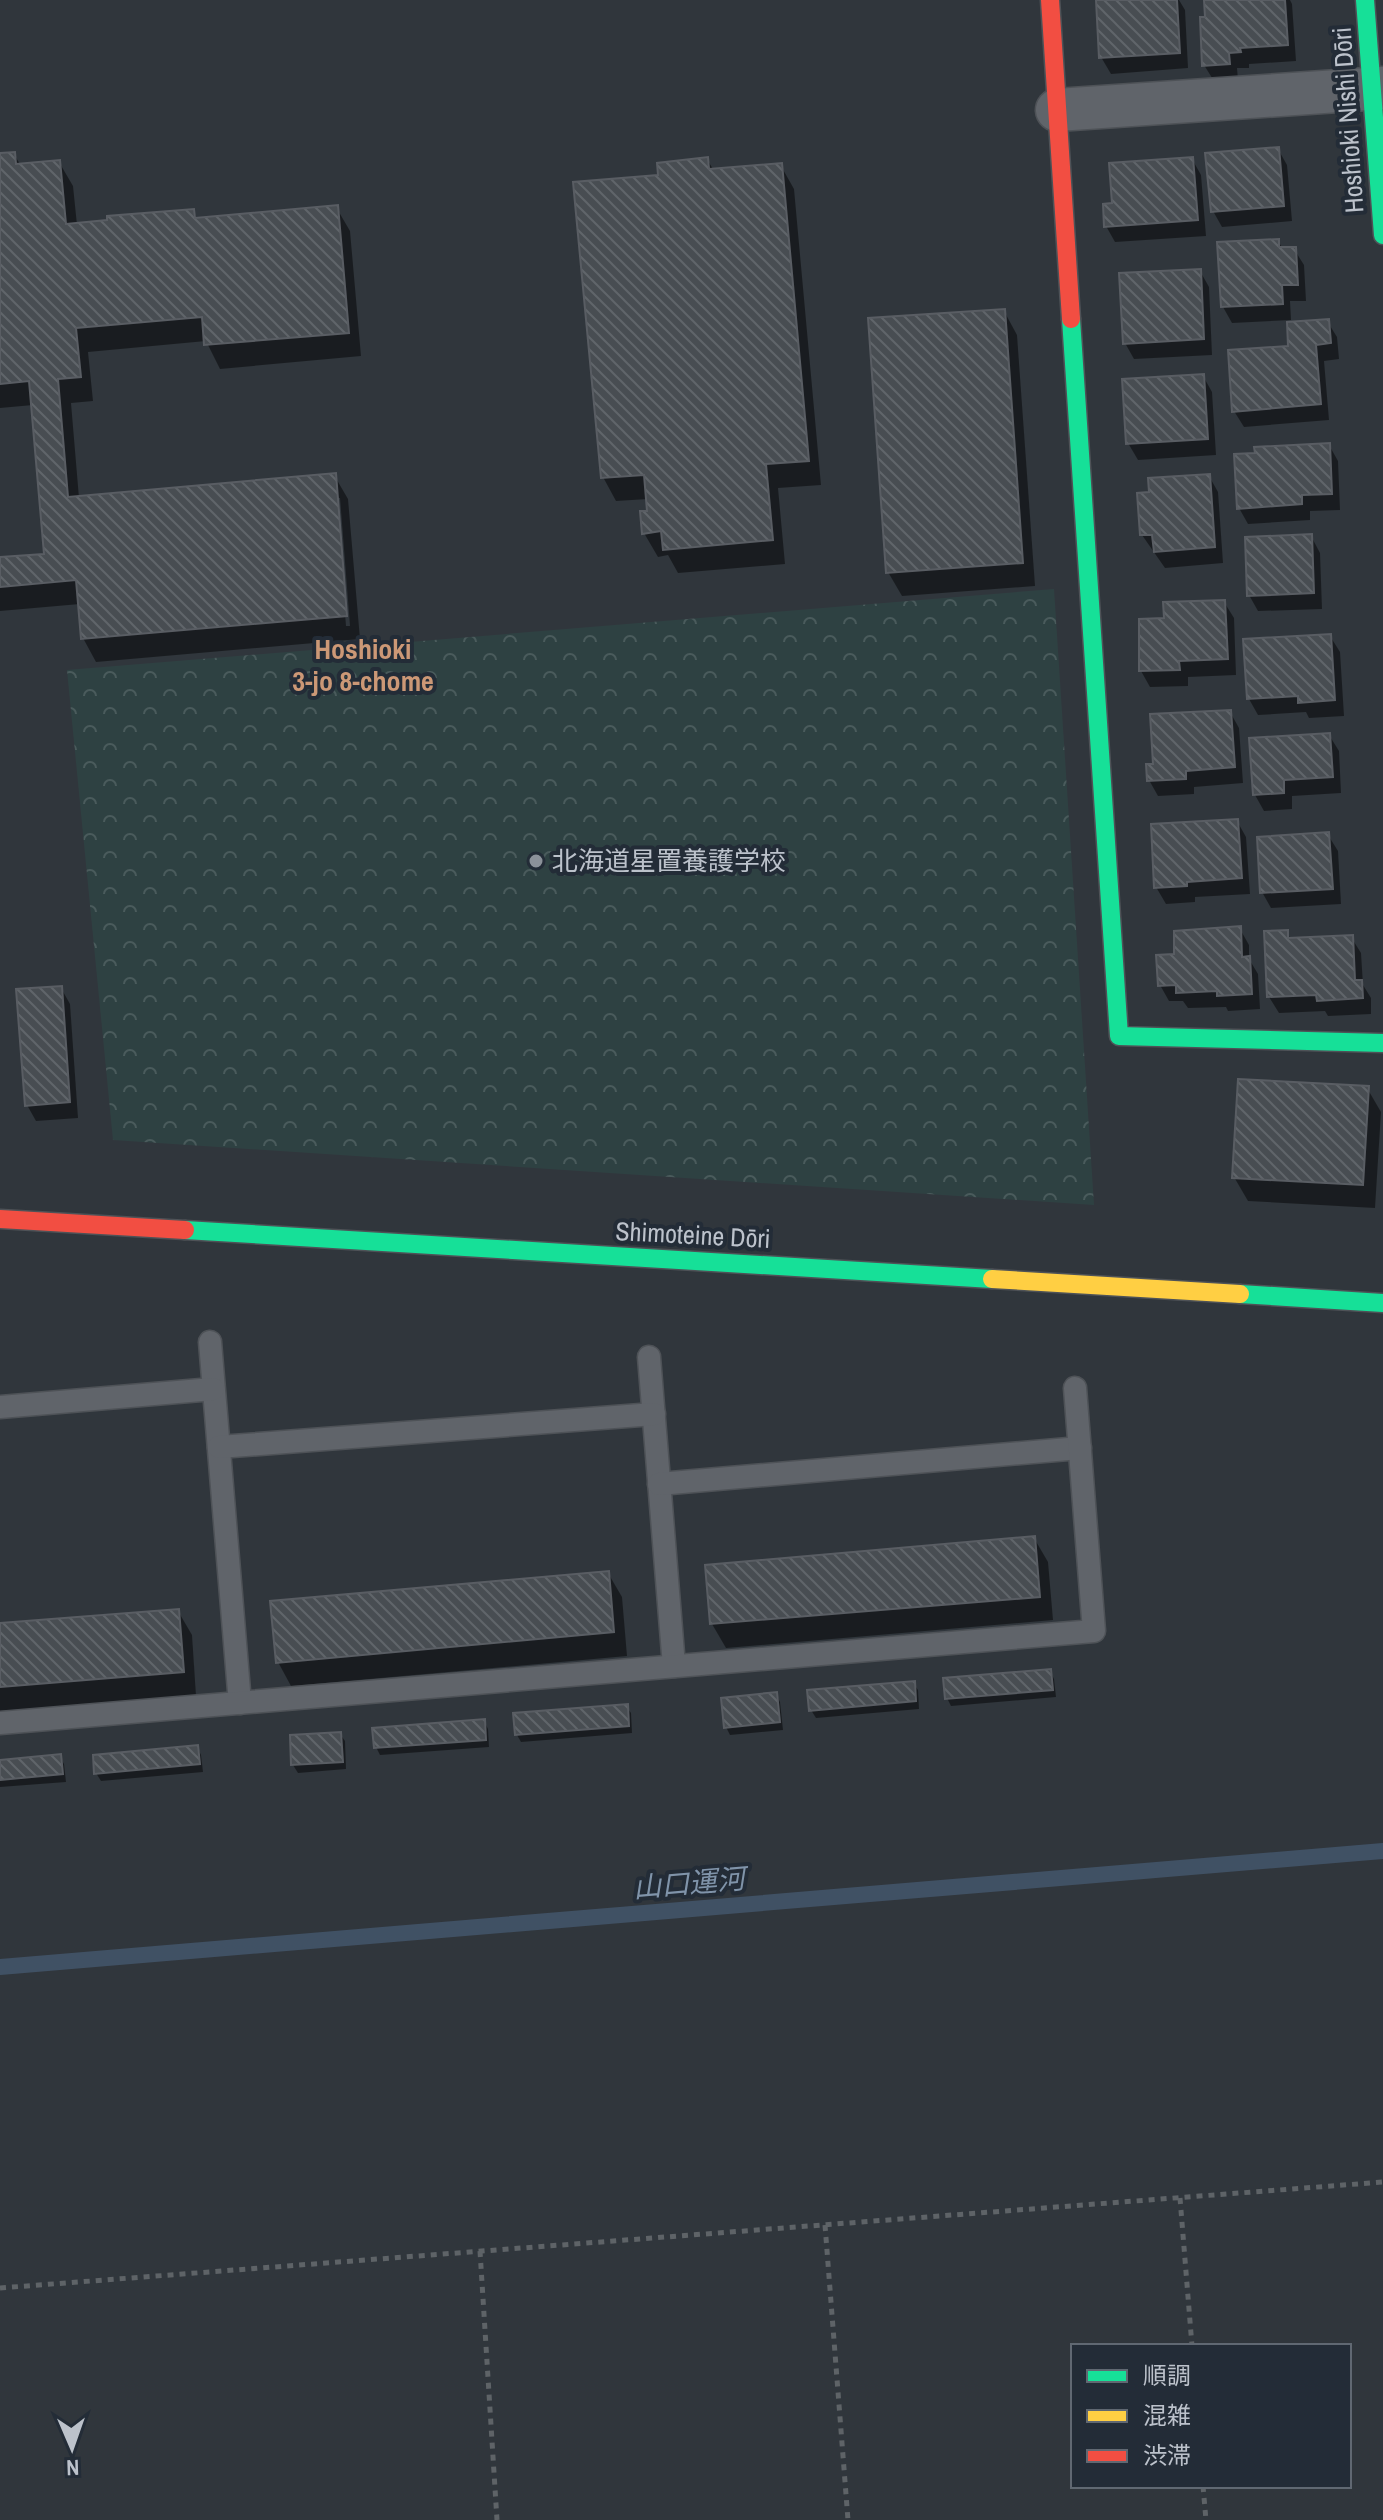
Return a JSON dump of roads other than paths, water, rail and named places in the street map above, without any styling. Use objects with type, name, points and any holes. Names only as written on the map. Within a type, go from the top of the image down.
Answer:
[{"type":"street","points":[[1050,0],[1119,1036],[1383,1043]]},
{"type":"street","name":"Hoshioki Nishi Dōri","points":[[1365,0],[1377,88],[1383,235]]},
{"type":"street","points":[[1057,110],[1377,88]]},
{"type":"street","name":"Shimoteine Dōri","points":[[0,1219],[1383,1303]]},
{"type":"lane","points":[[210,1342],[240,1703]]},
{"type":"lane","points":[[649,1357],[674,1666]]},
{"type":"lane","points":[[0,1723],[1094,1631],[1075,1388]]},
{"type":"lane","points":[[0,1407],[213,1389]]},
{"type":"lane","points":[[219,1447],[654,1414]]},
{"type":"lane","points":[[659,1484],[1080,1448]]},
{"type":"waterway","name":"山口運河","points":[[0,1967],[1383,1851]]},
{"type":"place","name":"北海道星置養護学校","points":[[536,861]]},
{"type":"district","name":"Hoshioki 3-jo 8-chome","points":[[363,665]]}]
